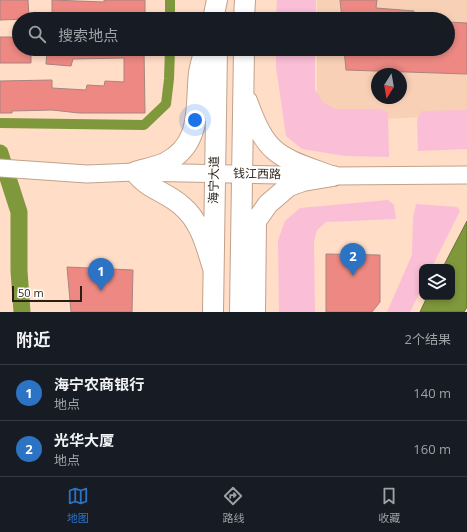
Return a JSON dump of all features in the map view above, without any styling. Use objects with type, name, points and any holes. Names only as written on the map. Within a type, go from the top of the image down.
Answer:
[{"type":"highway","points":[[214,12],[217,0]]},
{"type":"highway","points":[[217,0],[217,12]]},
{"type":"highway","points":[[244,12],[245,0]]},
{"type":"highway","points":[[203,56],[199,72],[195,126],[188,142],[177,155],[164,163],[135,172],[142,182],[182,205],[195,219],[213,268]]},
{"type":"highway","name":"海宁大道","points":[[213,312],[216,56]]},
{"type":"highway","points":[[240,312],[244,56]]},
{"type":"highway","points":[[243,90],[257,127],[265,142],[278,154],[294,162],[332,176]]},
{"type":"highway","points":[[254,312],[254,235],[256,221],[277,195],[289,186],[303,181],[332,176]]},
{"type":"main road","name":"钱江西路","points":[[5,168],[87,174],[135,172],[332,176],[463,175]]},
{"type":"shaded area","points":[[277,0],[316,0],[316,12],[276,12]]},
{"type":"shaded area","points":[[317,0],[467,0],[467,115],[317,122],[317,56],[455,56],[455,12],[317,12]]},
{"type":"shaded area","points":[[276,56],[315,56],[315,90],[323,102],[335,109],[381,109],[388,112],[389,157],[345,156],[302,149],[286,136],[276,67]]},
{"type":"shaded area","points":[[467,110],[467,149],[418,151],[417,119],[422,111]]},
{"type":"shaded area","points":[[388,200],[394,205],[396,219],[326,222],[317,230],[314,241],[315,312],[279,312],[278,240],[285,221],[300,208]]},
{"type":"shaded area","points":[[416,204],[457,207],[460,211],[434,264],[419,264],[419,294],[410,312],[387,312],[412,255],[413,218]]},
{"type":"shaded area","points":[[467,221],[467,307],[464,312],[420,312],[426,300],[455,300],[455,264],[445,264]]},
{"type":"building","points":[[0,0],[28,0],[29,12],[12,12],[12,20],[0,20]]},
{"type":"building","points":[[52,0],[104,2],[104,0],[145,0],[145,12],[52,12]]},
{"type":"building","points":[[340,0],[377,0],[376,8],[414,12],[341,12]]},
{"type":"building","points":[[455,22],[467,23],[467,74],[407,72],[407,68],[371,68],[371,71],[346,70],[345,56],[455,56]]},
{"type":"building","points":[[0,37],[12,37],[12,56],[31,56],[31,63],[0,63]]},
{"type":"building","points":[[47,56],[144,56],[145,113],[79,113],[52,110],[12,111],[12,113],[0,113],[0,81],[52,80],[52,88],[86,90],[87,85],[104,86],[105,81],[124,82],[124,58],[73,59],[71,66],[46,64]]},
{"type":"building","points":[[326,254],[380,255],[380,302],[372,312],[326,312]]},
{"type":"building","points":[[67,267],[133,270],[132,312],[71,312]]},
{"type":"waterway","points":[[170,0],[170,12]]},
{"type":"waterway","points":[[0,123],[144,125],[166,104],[170,56]]},
{"type":"waterway","points":[[0,153],[19,212],[19,271],[22,312]]},
{"type":"place","name":"光华大厦","points":[[353,276]]},
{"type":"place","name":"海宁农商银行","points":[[101,291]]}]
